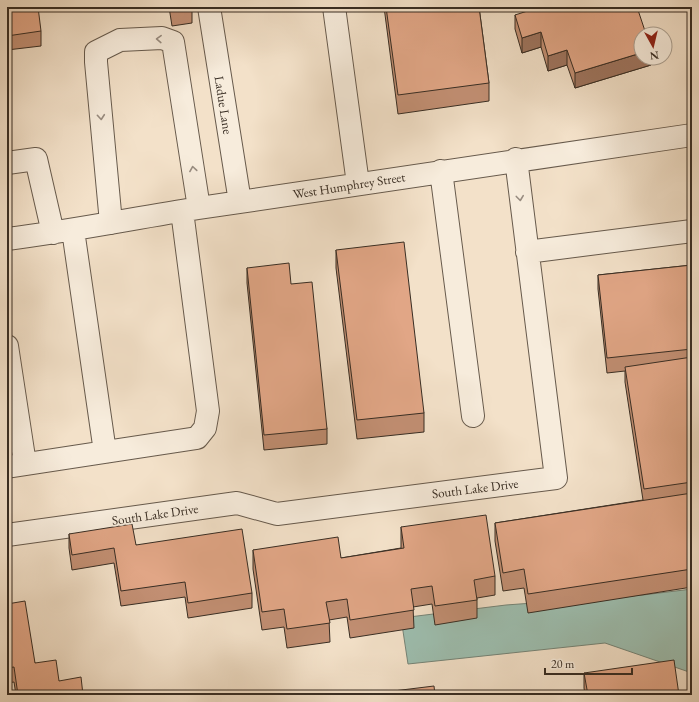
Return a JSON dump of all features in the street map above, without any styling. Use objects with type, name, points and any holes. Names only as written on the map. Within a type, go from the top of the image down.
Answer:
[{"type":"street","name":"Ladue Lane","points":[[208,7],[240,202]]},
{"type":"street","points":[[334,7],[358,184]]},
{"type":"street","points":[[7,346],[16,465],[197,438],[205,428],[208,411],[191,209],[173,42],[162,38],[120,40],[96,52],[111,223]]},
{"type":"street","name":"West Humphrey Street","points":[[7,239],[516,159],[692,135]]},
{"type":"street","points":[[7,163],[36,159],[63,231],[105,452]]},
{"type":"street","points":[[516,159],[527,252],[692,231]]},
{"type":"street","points":[[441,171],[473,416]]},
{"type":"street","name":"South Lake Drive","points":[[7,535],[237,502],[277,514],[556,478],[527,252]]},
{"type":"shaded area","points":[[692,589],[692,673],[605,643],[408,664],[401,618],[506,605],[643,595]]},
{"type":"building","points":[[7,7],[38,7],[41,31],[7,36]]},
{"type":"building","points":[[171,7],[192,7],[192,8],[172,11]]},
{"type":"building","points":[[386,7],[479,7],[489,83],[398,95]]},
{"type":"building","points":[[540,7],[637,7],[643,26],[633,26],[633,55],[575,73],[567,50],[548,56],[541,32],[522,38],[515,15]]},
{"type":"building","points":[[404,242],[424,413],[357,420],[336,250]]},
{"type":"building","points":[[289,263],[291,284],[312,282],[327,429],[264,435],[247,268]]},
{"type":"building","points":[[692,265],[692,349],[607,358],[598,275]]},
{"type":"building","points":[[692,357],[692,482],[644,489],[625,367]]},
{"type":"building","points":[[692,493],[692,569],[528,594],[524,569],[503,573],[495,523]]},
{"type":"building","points":[[486,515],[495,576],[474,580],[477,600],[435,606],[432,586],[411,589],[414,610],[350,620],[347,599],[326,602],[330,623],[287,629],[284,609],[262,612],[253,550],[338,537],[341,558],[404,548],[401,527]]},
{"type":"building","points":[[132,524],[136,545],[242,529],[252,593],[188,603],[185,582],[121,591],[114,548],[72,555],[69,534]]},
{"type":"building","points":[[25,601],[35,663],[56,660],[59,681],[81,677],[83,695],[18,695],[14,667],[7,668],[7,604]]},
{"type":"building","points":[[674,660],[679,695],[588,695],[584,673]]},
{"type":"building","points":[[434,686],[435,695],[361,695]]}]
